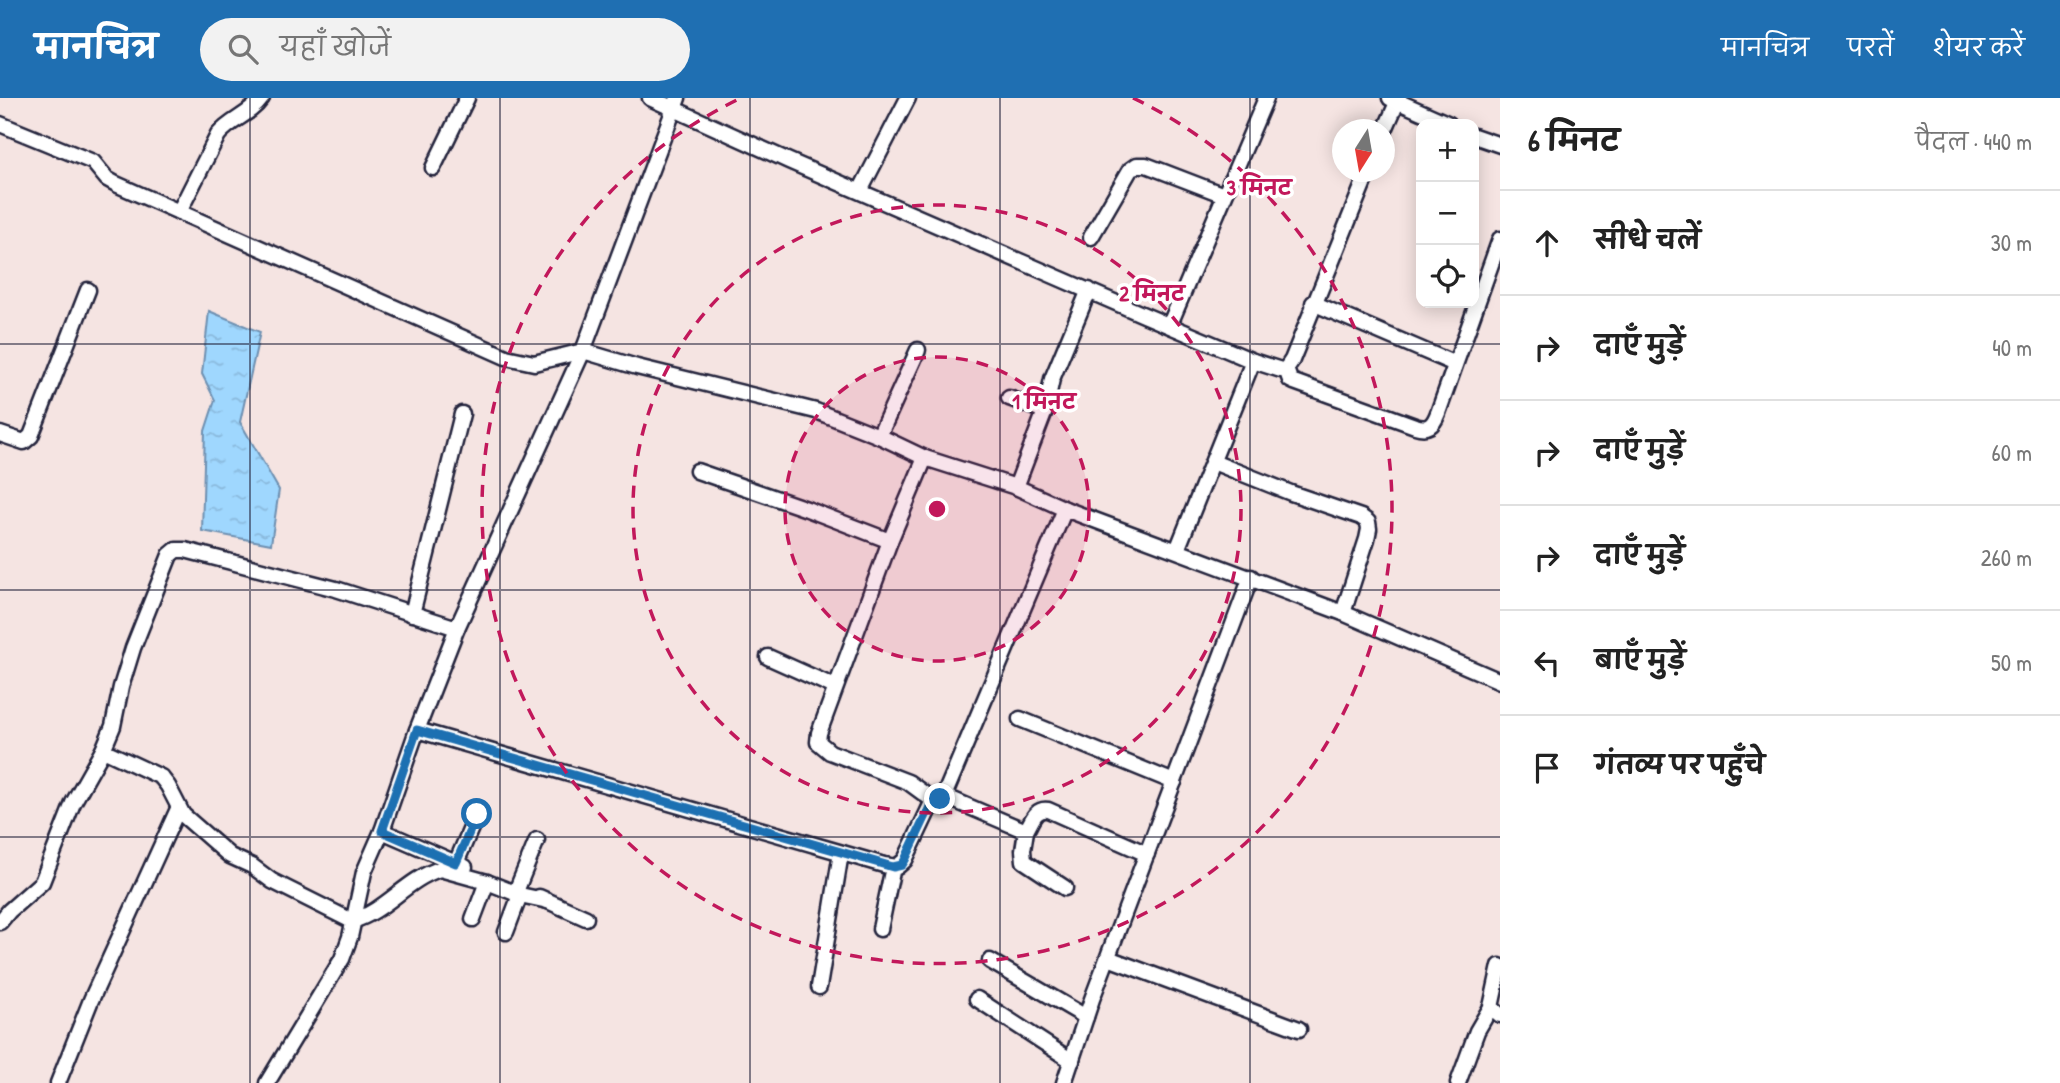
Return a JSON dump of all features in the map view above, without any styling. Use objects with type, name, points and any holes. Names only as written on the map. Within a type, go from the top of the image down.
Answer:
[{"type":"street","points":[[179,212],[218,135],[225,127],[249,114],[262,98]]},
{"type":"street","points":[[433,168],[467,98]]},
{"type":"street","points":[[650,98],[675,103],[860,191],[1253,361],[1281,370],[1286,369],[1292,360],[1364,182]]},
{"type":"street","points":[[860,191],[908,98]]},
{"type":"street","points":[[1170,324],[1266,98]]},
{"type":"street","points":[[1389,119],[1396,99],[1438,119]]},
{"type":"street","points":[[267,1083],[342,959],[363,872],[382,831],[417,730],[457,628],[583,351],[675,103]]},
{"type":"street","points":[[0,124],[93,162],[111,182],[506,357],[534,363],[583,351],[816,411],[925,458],[1016,487],[1065,509],[1343,613],[1500,681]]},
{"type":"street","points":[[1479,138],[1497,146]]},
{"type":"street","points":[[1091,237],[1130,170],[1137,165],[1146,165],[1224,195]]},
{"type":"street","points":[[1286,369],[1290,380],[1294,382],[1426,428],[1434,421],[1500,239]]},
{"type":"street","points":[[0,434],[24,442],[31,436],[88,290]]},
{"type":"street","points":[[1016,487],[1045,411],[1052,379],[1089,290]]},
{"type":"street","points":[[1313,303],[1455,364]]},
{"type":"street","points":[[879,436],[918,350]]},
{"type":"street","points":[[1177,550],[1253,361]]},
{"type":"street","points":[[1009,398],[1045,411]]},
{"type":"street","points":[[412,614],[462,414]]},
{"type":"street","points":[[925,458],[890,541],[818,733],[818,742],[830,752],[908,782],[939,799],[1026,831]]},
{"type":"street","points":[[1213,462],[1291,494],[1362,517],[1368,522],[1367,539],[1343,613]]},
{"type":"street","points":[[697,471],[890,541]]},
{"type":"street","points":[[417,730],[841,853],[893,867],[902,865],[939,799],[1065,509]]},
{"type":"street","points":[[0,922],[42,882],[73,803],[103,750],[113,726],[133,648],[170,555],[176,550],[185,550],[336,589],[457,628]]},
{"type":"street","points":[[1067,1082],[1086,1017],[1251,577]]},
{"type":"street","points":[[768,657],[835,687]]},
{"type":"street","points":[[1020,719],[1174,782]]},
{"type":"street","points":[[103,750],[160,777],[168,786],[178,809],[230,856],[252,866],[272,881],[352,921],[366,916],[407,887],[440,869],[548,901],[586,918]]},
{"type":"street","points":[[58,1083],[91,1000],[178,809]]},
{"type":"street","points":[[1065,888],[1024,861],[1026,831],[1041,809],[1147,854]]},
{"type":"street","points":[[456,863],[477,814]]},
{"type":"street","points":[[382,831],[519,892]]},
{"type":"street","points":[[506,932],[537,840]]},
{"type":"street","points":[[819,987],[841,853]]},
{"type":"street","points":[[880,929],[893,867]]},
{"type":"street","points":[[473,919],[486,882]]},
{"type":"street","points":[[1108,958],[1299,1029]]},
{"type":"street","points":[[990,961],[1086,1017]]},
{"type":"street","points":[[1458,1083],[1477,1031],[1496,1011],[1500,966]]},
{"type":"street","points":[[977,999],[1072,1061]]},
{"type":"water","points":[[209,311],[260,332],[240,422],[279,490],[271,544],[202,531],[205,431],[215,400],[202,374]]},
{"type":"route","points":[[477,814],[456,863],[382,831],[417,730],[893,867],[902,865],[930,807],[934,801],[940,799]]}]
